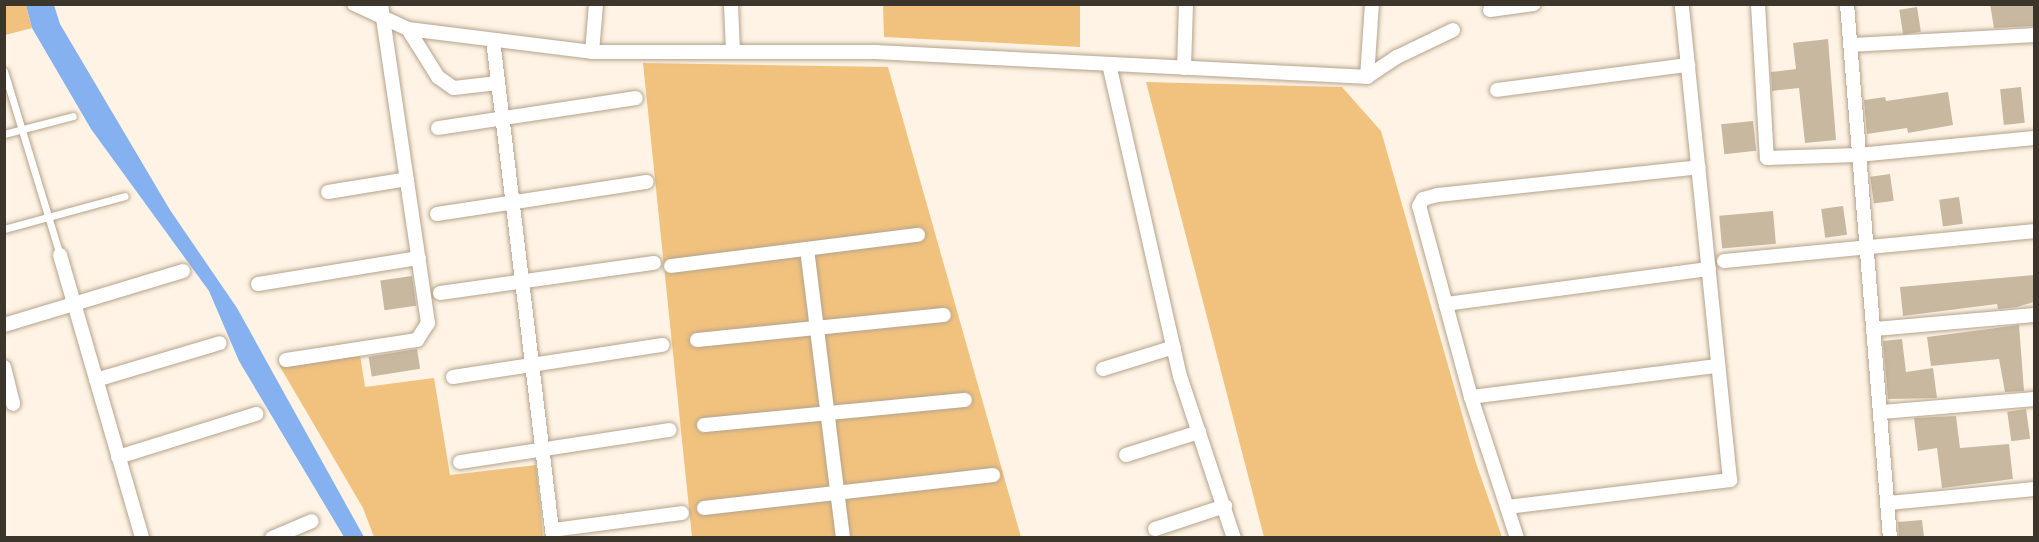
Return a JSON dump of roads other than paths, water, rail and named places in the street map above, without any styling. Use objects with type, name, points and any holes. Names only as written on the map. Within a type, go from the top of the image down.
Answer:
[{"type":"street","points":[[354,4],[381,10],[408,29],[438,77],[454,88],[498,83]]},
{"type":"street","points":[[592,52],[596,4]]},
{"type":"street","points":[[731,4],[733,52]]},
{"type":"street","points":[[1184,68],[1186,4]]},
{"type":"street","points":[[1366,77],[1372,4]]},
{"type":"street","points":[[1490,10],[1534,4]]},
{"type":"street","points":[[1507,507],[1730,480],[1682,4]]},
{"type":"street","points":[[1758,4],[1767,158],[1858,155],[2034,138]]},
{"type":"street","points":[[1847,4],[1858,155],[1882,412],[1890,537]]},
{"type":"street","points":[[286,360],[417,340],[428,323],[381,10]]},
{"type":"street","points":[[408,29],[592,52],[877,52],[1366,77],[1397,57],[1453,30]]},
{"type":"street","points":[[1851,45],[2034,34]]},
{"type":"street","points":[[492,40],[553,534],[682,513]]},
{"type":"street","points":[[1109,64],[1174,347],[1234,537]]},
{"type":"street","points":[[1497,90],[1688,65]]},
{"type":"street","points":[[438,128],[636,98]]},
{"type":"street","points":[[1517,537],[1471,397],[1419,206],[1423,199],[1698,167]]},
{"type":"street","points":[[328,192],[407,179]]},
{"type":"street","points":[[437,214],[647,182]]},
{"type":"street","points":[[1724,261],[2034,231]]},
{"type":"street","points":[[671,266],[918,235]]},
{"type":"street","points":[[807,249],[843,537]]},
{"type":"street","points":[[60,255],[142,537]]},
{"type":"street","points":[[258,284],[419,258]]},
{"type":"street","points":[[440,293],[654,263]]},
{"type":"street","points":[[1446,304],[1709,269]]},
{"type":"street","points":[[4,325],[73,302],[183,271]]},
{"type":"street","points":[[697,340],[944,315]]},
{"type":"street","points":[[1875,329],[2034,315]]},
{"type":"street","points":[[96,380],[220,343]]},
{"type":"street","points":[[453,376],[663,345]]},
{"type":"street","points":[[1103,369],[1174,347]]},
{"type":"street","points":[[1471,397],[1719,366]]},
{"type":"street","points":[[4,367],[13,404]]},
{"type":"street","points":[[704,425],[965,399]]},
{"type":"street","points":[[1882,412],[2034,399]]},
{"type":"street","points":[[118,457],[256,414]]},
{"type":"street","points":[[460,462],[670,430]]},
{"type":"street","points":[[1126,455],[1199,432]]},
{"type":"street","points":[[704,508],[993,475]]},
{"type":"street","points":[[1889,503],[2034,489]]},
{"type":"street","points":[[1155,529],[1225,506]]},
{"type":"street","points":[[272,537],[312,521]]},
{"type":"lane","points":[[4,71],[60,255]]},
{"type":"lane","points":[[4,134],[73,116]]},
{"type":"lane","points":[[4,229],[125,196]]},
{"type":"water","points":[[26,5],[54,5],[60,24],[170,210],[237,308],[364,537],[344,537],[239,361],[209,291],[91,129],[32,28]]}]
